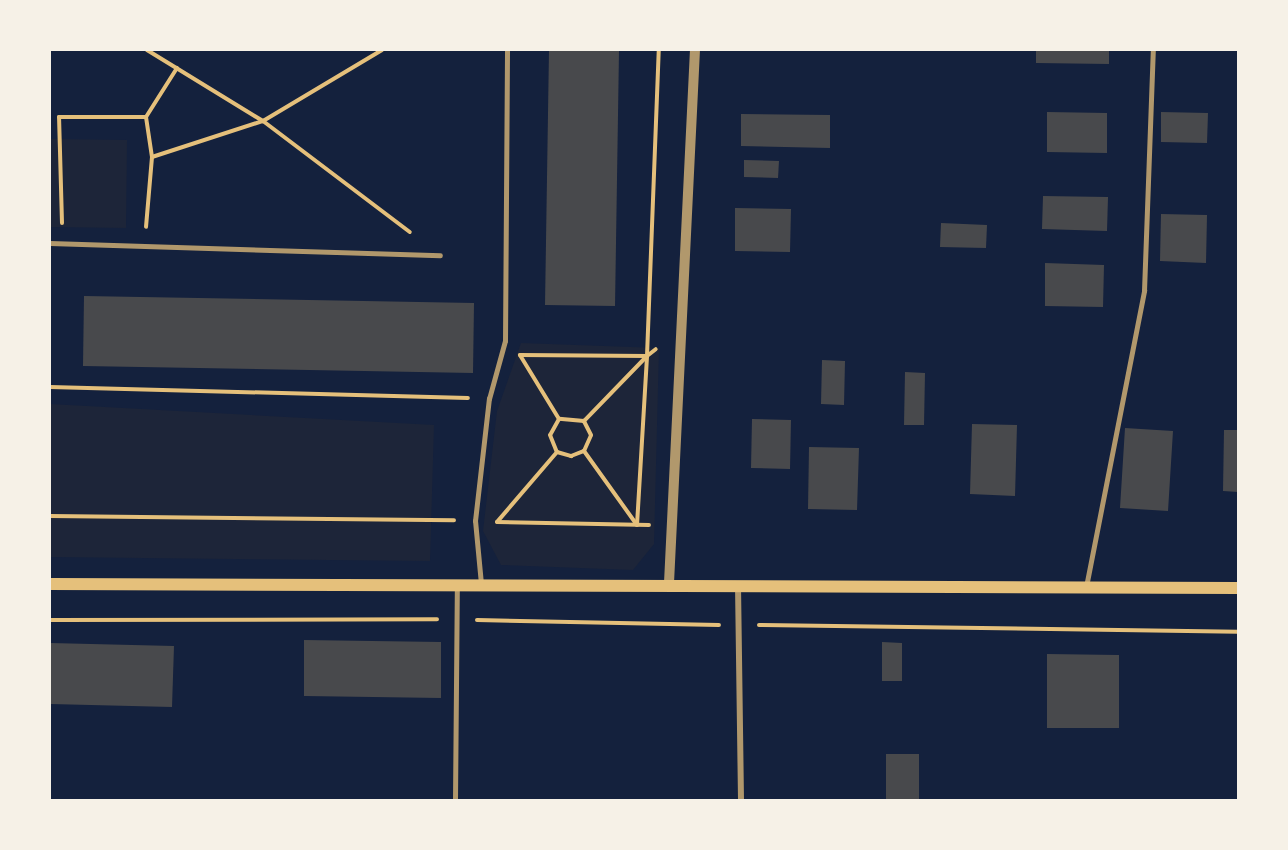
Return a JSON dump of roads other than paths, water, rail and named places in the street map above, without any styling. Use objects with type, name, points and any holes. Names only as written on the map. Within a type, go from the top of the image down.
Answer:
[{"type":"main road","points":[[50,584],[457,586],[669,583],[1239,588]]},
{"type":"street","points":[[669,583],[695,50]]},
{"type":"street","points":[[738,585],[741,801]]},
{"type":"lane","points":[[481,585],[475,521],[489,399],[505,341],[507,50]]},
{"type":"lane","points":[[1086,586],[1144,291],[1153,50]]},
{"type":"lane","points":[[50,243],[440,255]]},
{"type":"lane","points":[[455,801],[457,586]]}]
